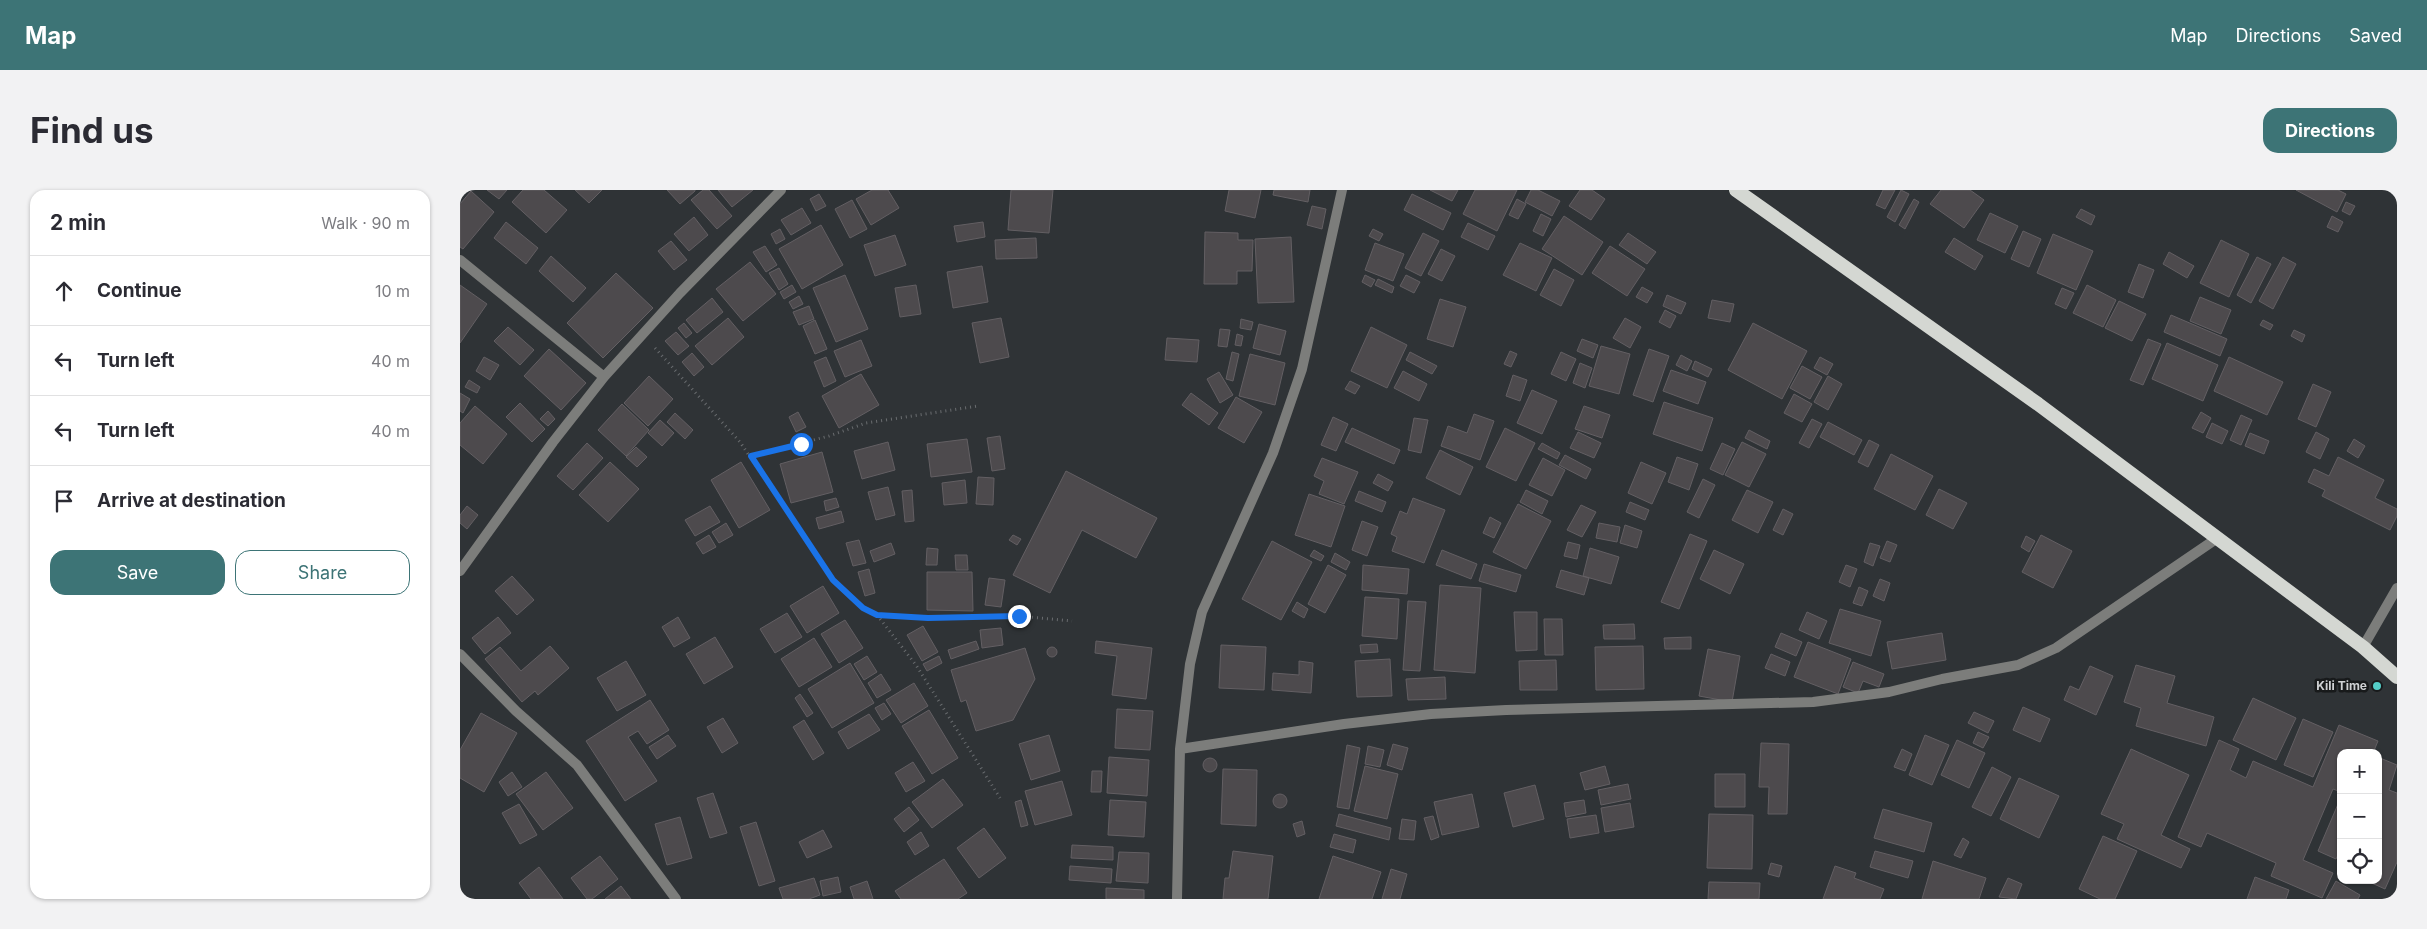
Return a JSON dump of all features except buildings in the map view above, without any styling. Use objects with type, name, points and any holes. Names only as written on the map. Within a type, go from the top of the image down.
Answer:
[{"type":"highway","points":[[1736,190],[2038,404],[2216,539],[2363,647],[2397,676]]},
{"type":"street","points":[[460,570],[553,442],[604,377],[642,334],[780,190]]},
{"type":"street","points":[[1177,899],[1180,749],[1190,664],[1202,612],[1273,453],[1302,369],[1342,190]]},
{"type":"street","points":[[460,260],[604,377]]},
{"type":"street","points":[[1180,749],[1344,724],[1431,714],[1506,710],[1813,702],[1888,692],[1942,679],[2018,665],[2056,648],[2216,539]]},
{"type":"street","points":[[2363,647],[2397,588]]},
{"type":"street","points":[[460,654],[516,711],[577,765],[676,899]]},
{"type":"path","points":[[642,334],[692,387],[751,456],[833,580],[863,608],[877,615],[928,618],[1019,616],[1072,621]]},
{"type":"path","points":[[751,456],[829,436],[866,423],[978,406]]},
{"type":"path","points":[[877,615],[916,665],[1000,798]]},
{"type":"place","name":"Kili Time","points":[[2377,686]]},
{"type":"route","points":[[801,444],[751,456],[833,580],[863,608],[877,615],[928,618],[1019,616]]}]
